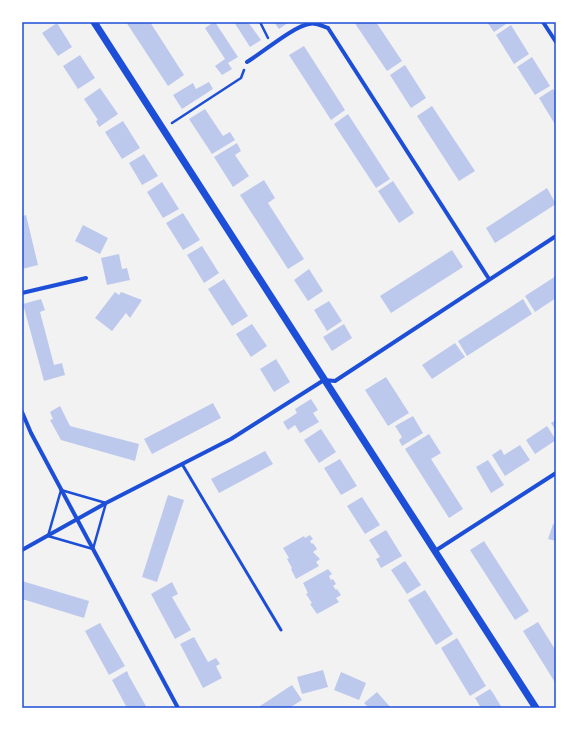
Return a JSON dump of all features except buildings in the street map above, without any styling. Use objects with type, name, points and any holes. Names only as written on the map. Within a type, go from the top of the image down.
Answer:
[{"type":"street","points":[[94,22],[536,708]]},
{"type":"street","points":[[542,22],[556,42]]},
{"type":"street","points":[[247,62],[297,28],[309,24],[317,24],[328,28],[489,279]]},
{"type":"street","points":[[22,550],[106,503],[231,439],[324,380],[335,381],[556,236]]},
{"type":"street","points":[[22,294],[86,278]]},
{"type":"street","points":[[22,412],[24,421],[178,708]]},
{"type":"street","points":[[435,551],[556,473]]},
{"type":"lane","points":[[182,464],[281,630]]},
{"type":"path","points":[[260,22],[272,46]]},
{"type":"path","points":[[163,129],[241,78],[247,62]]},
{"type":"path","points":[[48,536],[93,549],[106,503]]}]
